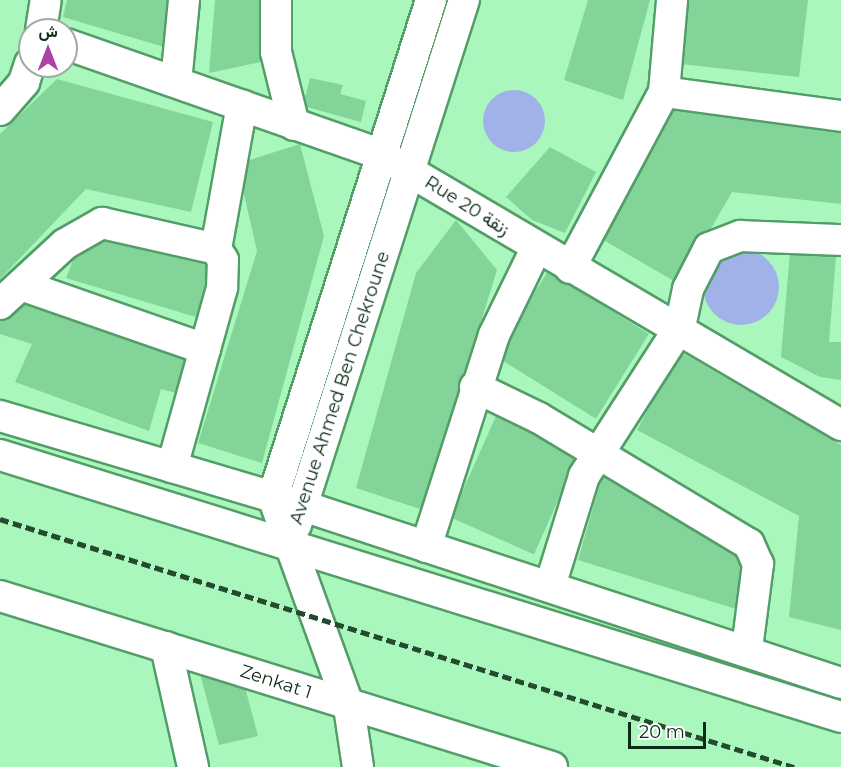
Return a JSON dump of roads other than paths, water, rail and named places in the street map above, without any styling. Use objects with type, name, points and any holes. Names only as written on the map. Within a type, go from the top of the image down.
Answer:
[{"type":"street","points":[[43,18],[46,0]]},
{"type":"street","points":[[176,81],[184,0]]},
{"type":"street","points":[[276,0],[276,52],[294,125]]},
{"type":"street","name":"Avenue Ahmed Ben Chekroune","points":[[290,542],[273,497],[380,154],[431,0]]},
{"type":"street","name":"Avenue Ahmed Ben Chekroune","points":[[290,542],[464,0]]},
{"type":"street","points":[[570,268],[664,92],[672,0]]},
{"type":"street","name":"Rue 20 زنقة","points":[[78,48],[380,154],[410,170],[536,249],[680,327],[841,425]]},
{"type":"street","points":[[0,110],[25,78]]},
{"type":"street","points":[[664,92],[841,116]]},
{"type":"street","points":[[172,467],[223,276],[223,260],[216,249],[242,105]]},
{"type":"street","points":[[10,295],[65,244],[102,223],[216,249]]},
{"type":"street","points":[[550,586],[584,476],[597,452],[680,327],[688,290],[709,248],[741,236],[841,240]]},
{"type":"street","points":[[426,548],[475,387],[508,302],[536,249]]},
{"type":"street","points":[[10,295],[205,350]]},
{"type":"street","points":[[475,387],[597,452],[735,533],[755,552],[747,649]]},
{"type":"street","points":[[0,416],[273,497],[426,548],[747,649],[841,683]]},
{"type":"street","points":[[0,455],[290,542],[841,717]]},
{"type":"street","points":[[290,542],[350,707],[358,767]]},
{"type":"street","name":"Zenkat 1","points":[[0,596],[350,707],[549,767]]},
{"type":"street","points":[[166,647],[193,767]]},
{"type":"railway","points":[[0,519],[794,767]]}]
